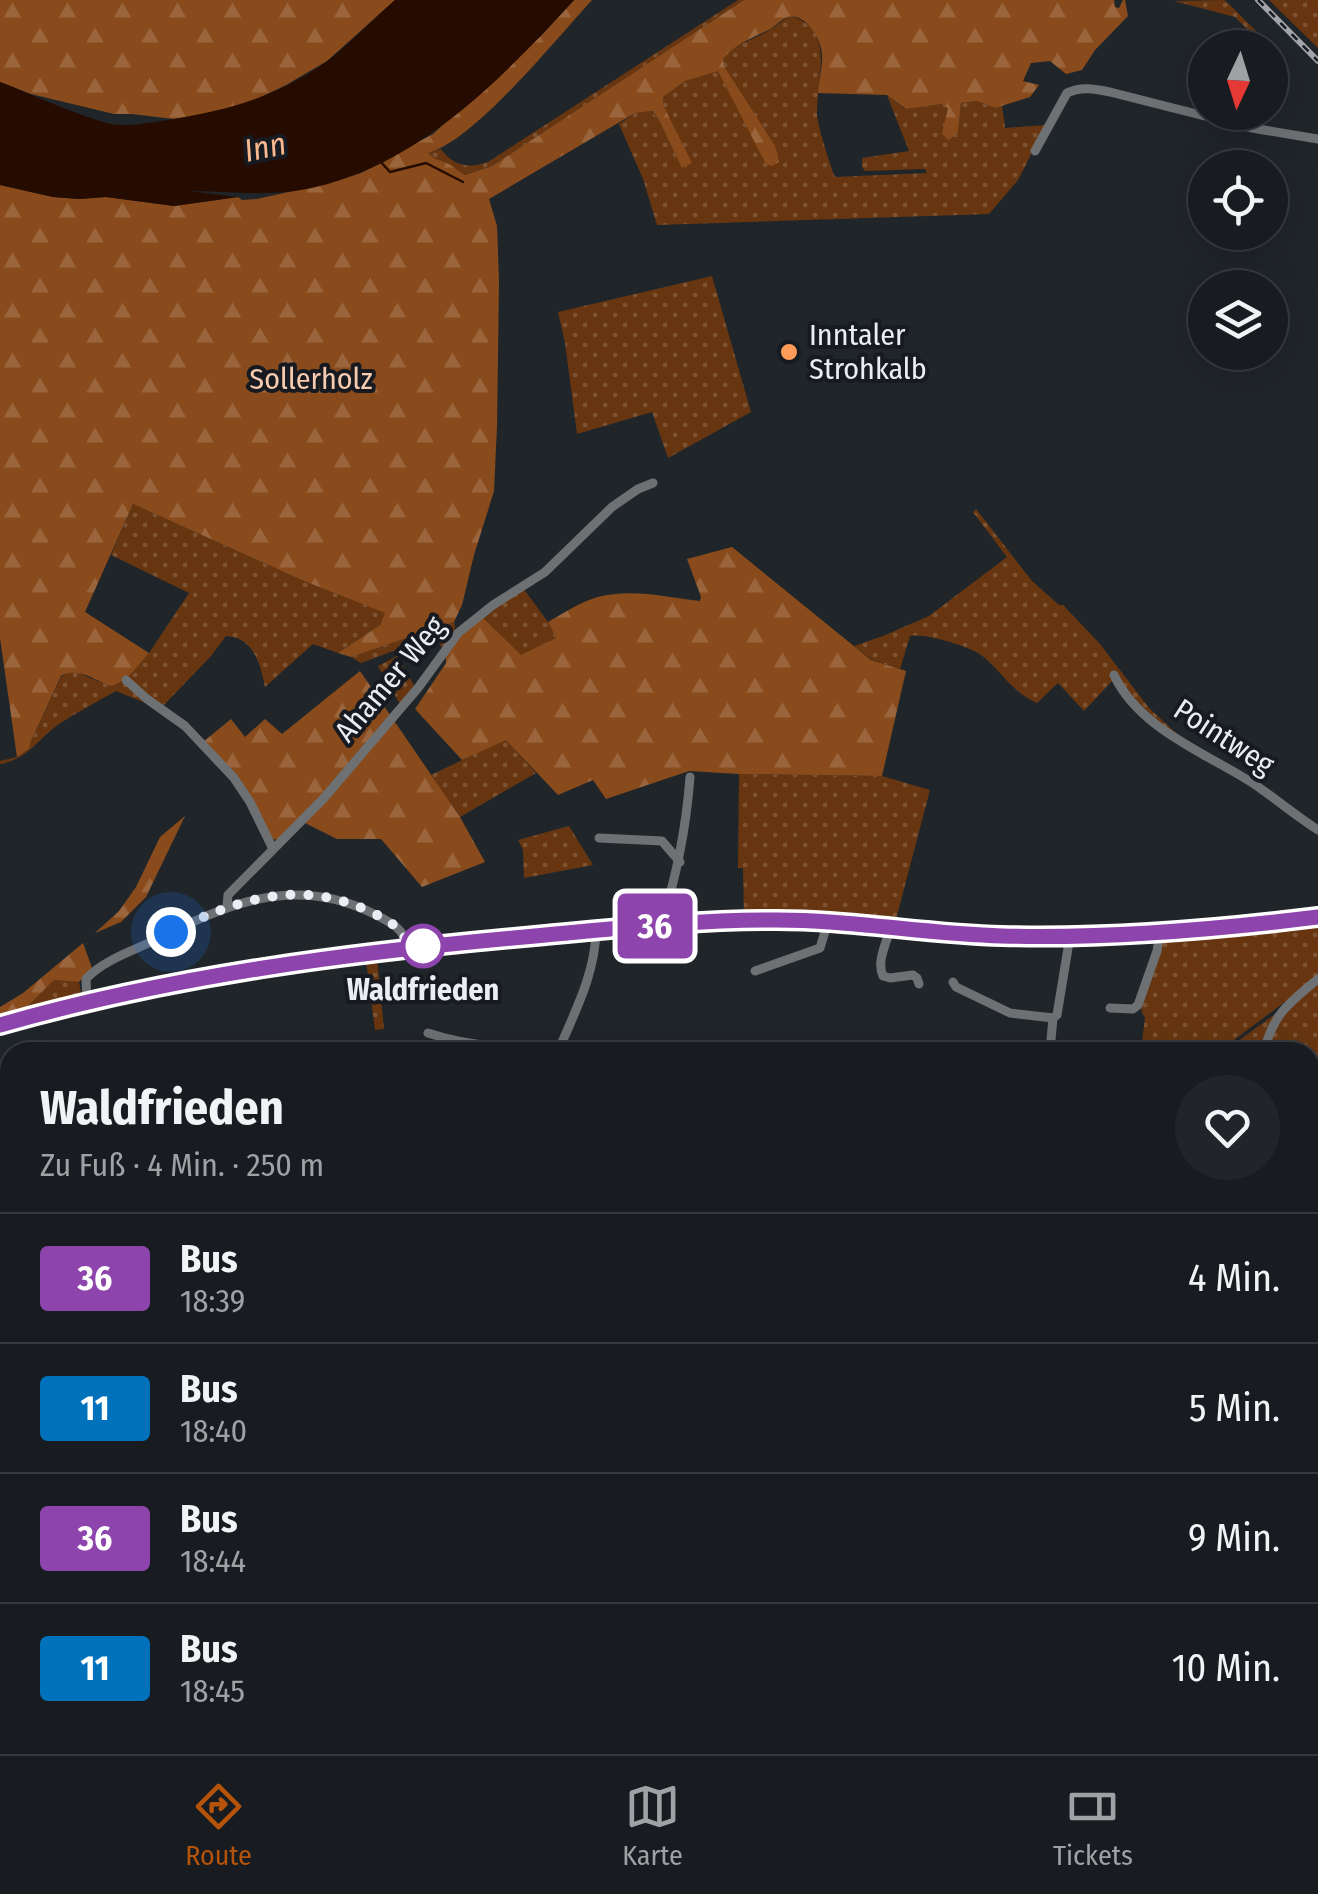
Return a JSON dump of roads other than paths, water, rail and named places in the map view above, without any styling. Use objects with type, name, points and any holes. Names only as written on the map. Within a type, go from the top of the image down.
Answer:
[{"type":"street","points":[[1036,151],[1061,101],[1074,89],[1095,89],[1252,128],[1318,139]]},
{"type":"street","name":"Ahamer Weg","points":[[227,906],[228,896],[324,798],[418,688],[458,633],[545,572],[612,506],[653,483]]},
{"type":"street","name":"Pointweg","points":[[1114,676],[1153,722],[1254,784],[1318,830]]},
{"type":"street","points":[[126,680],[185,726],[234,778],[273,849]]},
{"type":"street","points":[[660,925],[680,862],[690,777]]},
{"type":"street","points":[[599,838],[662,841],[680,862]]},
{"type":"street","points":[[87,1001],[85,982],[89,974],[227,906],[268,896],[334,898],[400,929],[408,948]]},
{"type":"street","points":[[0,1025],[87,1001],[223,974],[408,948],[660,925],[771,920],[1000,936],[1070,936],[1160,933],[1318,917]]},
{"type":"street","points":[[755,971],[820,948],[828,922]]},
{"type":"street","points":[[890,928],[880,972],[890,978],[913,975],[919,984]]},
{"type":"street","points":[[563,1042],[589,977],[596,931]]},
{"type":"street","points":[[1110,1008],[1133,1010],[1138,1005],[1158,951],[1160,933]]},
{"type":"street","points":[[1051,1040],[1070,936]]},
{"type":"street","points":[[1267,1042],[1284,1007],[1318,979]]},
{"type":"street","points":[[953,982],[1010,1013],[1053,1018]]},
{"type":"street","points":[[428,1033],[465,1042]]},
{"type":"water","name":"Inn","points":[[395,0],[574,0],[515,62],[450,120],[377,165],[337,181],[282,192],[188,191],[238,197],[174,206],[106,197],[53,197],[0,185],[0,82],[114,124],[211,112],[269,94],[307,74],[335,55]]},
{"type":"waterway","points":[[380,161],[390,172],[426,163],[463,182]]},
{"type":"railway","points":[[1258,0],[1318,61]]},
{"type":"place","name":"Inntaler Strohkalb","points":[[789,352]]},
{"type":"place","name":"Waldfrieden","points":[[423,946]]},
{"type":"park label","name":"Sollerholz","points":[[311,379]]}]
